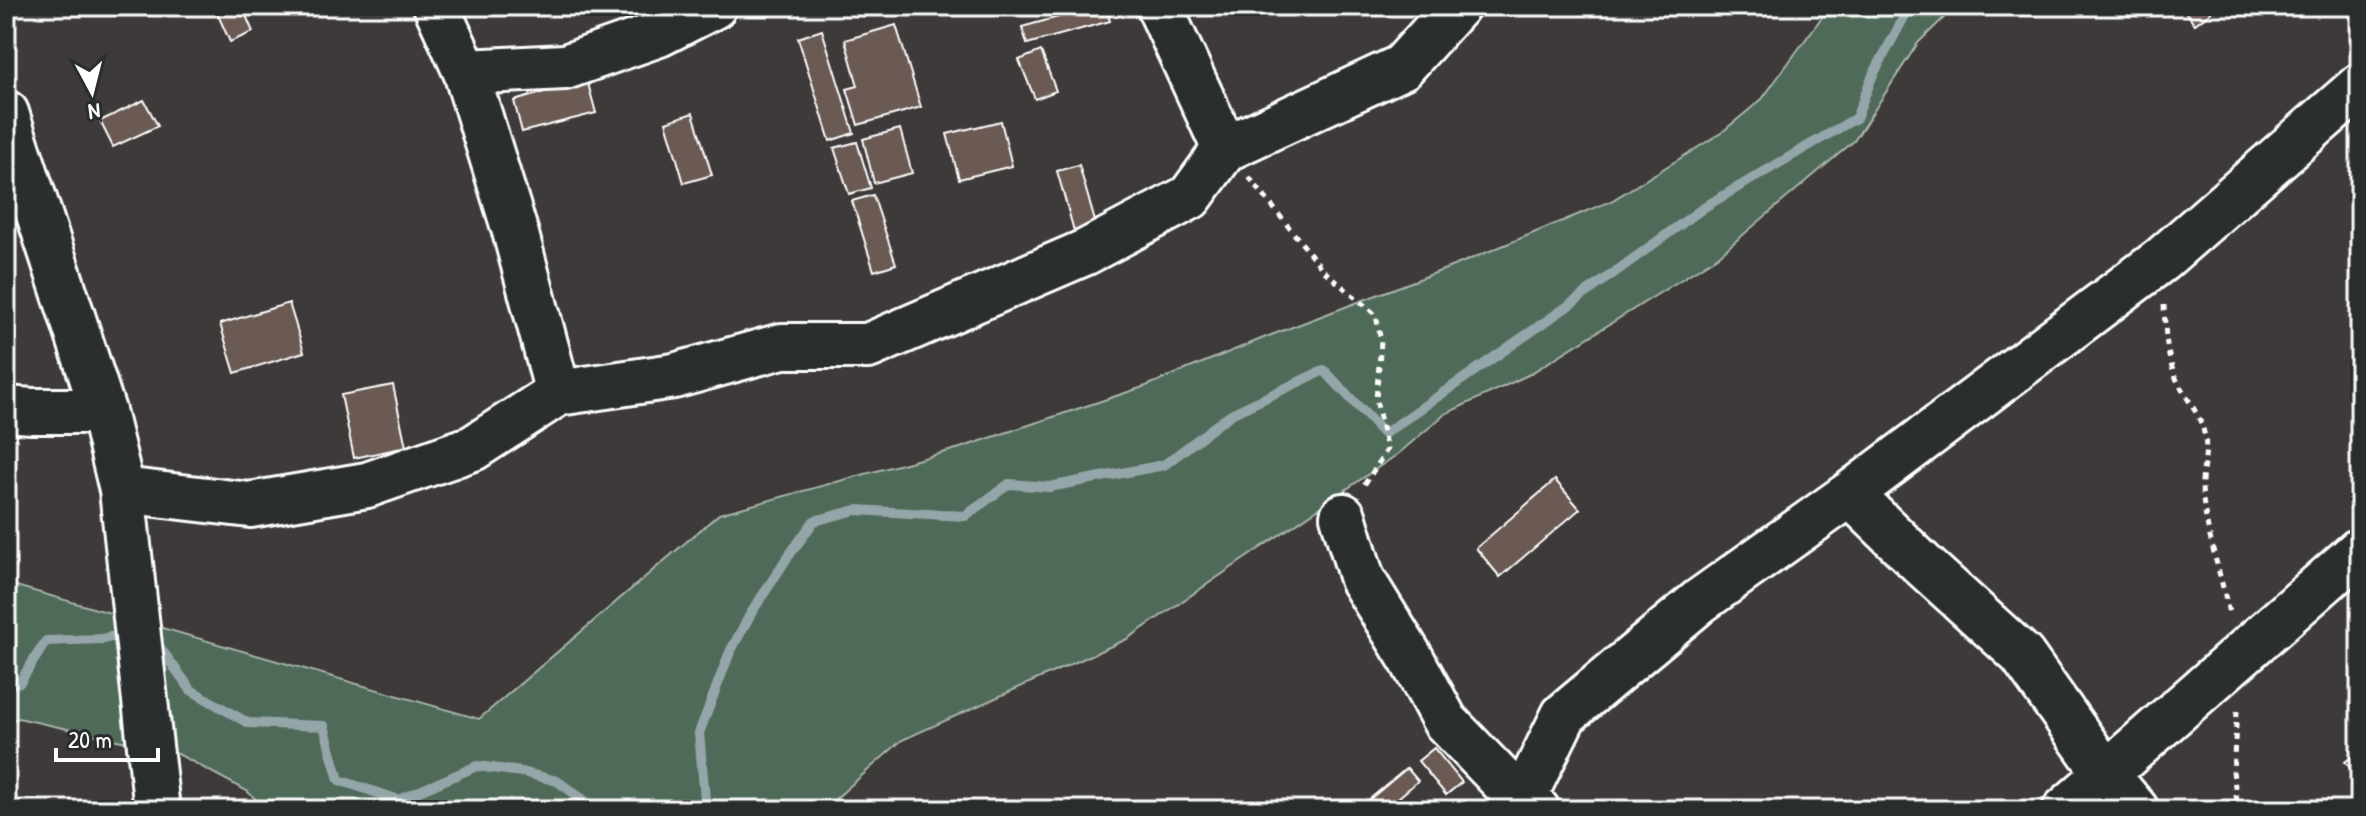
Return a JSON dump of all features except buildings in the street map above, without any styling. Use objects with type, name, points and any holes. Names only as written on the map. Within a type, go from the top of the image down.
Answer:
[{"type":"street","points":[[436,6],[466,72],[515,231],[558,393]]},
{"type":"street","points":[[466,72],[565,67],[659,34],[714,6]]},
{"type":"street","points":[[1159,6],[1225,149]]},
{"type":"street","points":[[122,490],[250,505],[367,485],[473,448],[558,393],[674,376],[782,346],[868,346],[1086,252],[1190,197],[1225,149],[1402,67],[1457,6]]},
{"type":"street","points":[[1343,516],[1362,579],[1445,721],[1523,807],[1564,715],[1700,601],[1850,494],[2161,260],[2360,86]]},
{"type":"street","points":[[6,113],[103,411],[122,490],[157,810]]},
{"type":"street","points":[[6,409],[103,411]]},
{"type":"street","points":[[1850,494],[2022,655],[2106,774],[2136,810]]},
{"type":"street","points":[[2065,810],[2360,550]]},
{"type":"path","points":[[1225,149],[1323,270],[1376,315],[1381,342],[1376,399],[1387,450],[1343,516]]},
{"type":"path","points":[[2161,260],[2166,338],[2175,377],[2195,407],[2206,439],[2202,485],[2208,536],[2221,573],[2238,657],[2233,771],[2238,810]]},
{"type":"green space","points":[[1830,6],[1956,6],[1918,43],[1854,141],[1717,257],[1528,375],[1445,414],[1398,454],[1127,639],[902,740],[823,810],[515,810],[473,801],[468,810],[267,810],[247,791],[176,753],[18,718],[6,723],[6,583],[479,719],[719,514],[960,448],[1146,386],[1611,201],[1721,133],[1762,99]]},
{"type":"waterway","points":[[706,810],[699,733],[730,652],[750,615],[814,521],[856,510],[965,516],[1009,484],[1049,487],[1164,465],[1231,414],[1324,370],[1384,434],[1706,206],[1856,118],[1872,77],[1910,6]]},
{"type":"waterway","points":[[6,685],[20,682],[46,641],[101,639],[128,634]]},
{"type":"waterway","points":[[155,641],[191,690],[248,723],[324,726],[339,780],[399,800],[477,766],[557,781],[598,810]]}]
